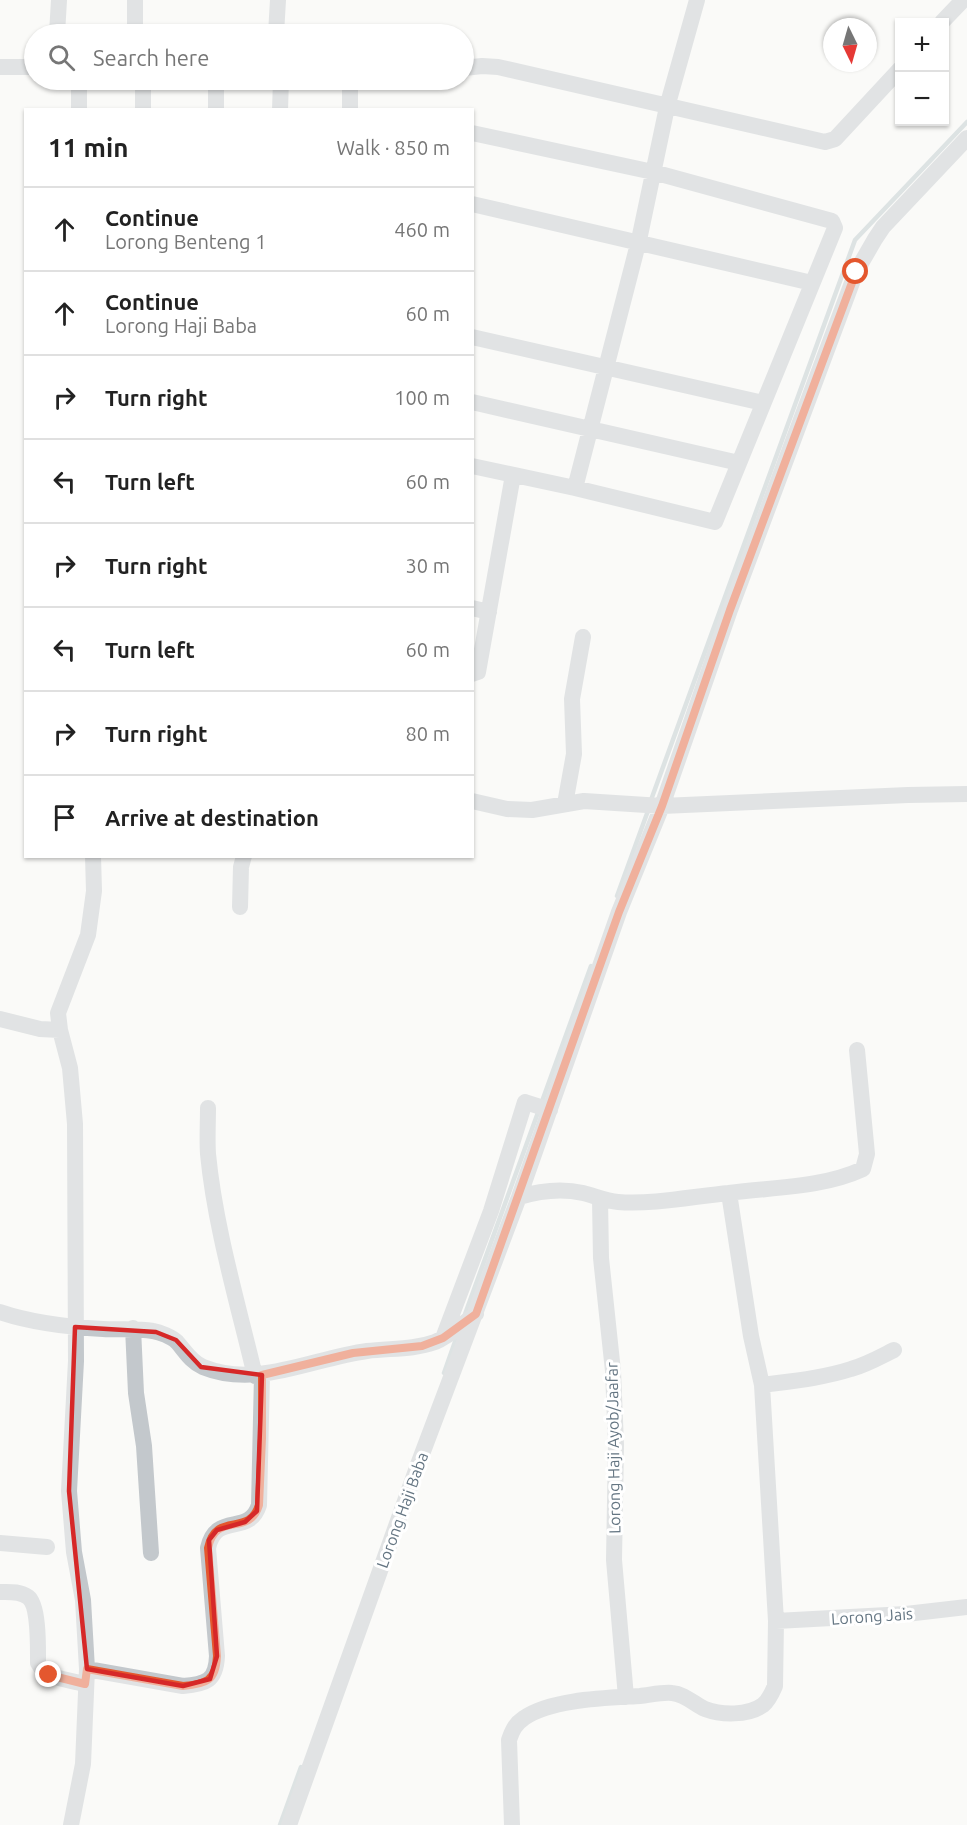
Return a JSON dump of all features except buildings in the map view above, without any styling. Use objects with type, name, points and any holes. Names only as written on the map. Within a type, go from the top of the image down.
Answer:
[{"type":"street","points":[[58,24],[59,0]]},
{"type":"street","points":[[135,0],[135,24]]},
{"type":"street","points":[[277,24],[278,0]]},
{"type":"street","points":[[575,488],[638,242],[667,107],[697,0]]},
{"type":"street","points":[[946,18],[963,0]]},
{"type":"street","points":[[0,67],[24,67]]},
{"type":"street","points":[[474,67],[498,67],[825,142],[835,139],[897,72]]},
{"type":"street","points":[[79,90],[79,108]]},
{"type":"street","points":[[143,90],[143,108]]},
{"type":"street","points":[[216,90],[216,108]]},
{"type":"street","points":[[280,108],[281,90]]},
{"type":"street","points":[[350,90],[350,108]]},
{"type":"street","points":[[474,134],[653,172],[832,221],[835,228],[715,522],[474,466]]},
{"type":"street","name":"Lorong Haji Baba","points":[[288,1825],[472,1317],[519,1197],[543,1108],[619,912],[856,272],[883,227],[967,138]]},
{"type":"street","points":[[474,204],[812,283]]},
{"type":"street","points":[[474,338],[763,403]]},
{"type":"street","points":[[474,402],[739,463]]},
{"type":"street","points":[[474,673],[478,672],[481,610],[513,475]]},
{"type":"street","points":[[565,804],[574,754],[572,699],[583,637]]},
{"type":"street","points":[[474,801],[507,809],[532,810],[591,801],[658,806],[967,794]]},
{"type":"street","points":[[71,1825],[83,1764],[86,1676],[83,1600],[74,1552],[69,1491],[76,1361],[75,1124],[70,1068],[58,1013],[88,935],[94,891],[93,858]]},
{"type":"street","points":[[240,907],[241,867],[243,858]]},
{"type":"street","points":[[0,1019],[40,1029],[60,1030]]},
{"type":"street","points":[[519,1197],[565,1190],[600,1199],[635,1202],[811,1183],[848,1176],[862,1169],[867,1154],[857,1050]]},
{"type":"street","points":[[446,1336],[491,1211],[525,1102],[543,1108]]},
{"type":"street","points":[[0,1592],[18,1592],[29,1598],[35,1608],[38,1663],[49,1675],[86,1676],[183,1686],[204,1682],[210,1679],[216,1670],[217,1656],[208,1548],[212,1534],[217,1530],[223,1526],[245,1522],[257,1512],[262,1438],[259,1375],[215,1202],[208,1153],[208,1108]]},
{"type":"street","points":[[512,1825],[509,1740],[513,1727],[524,1718],[548,1707],[672,1693],[693,1701],[703,1708],[730,1714],[762,1706],[771,1696],[775,1686],[776,1621],[762,1385],[751,1336],[729,1193]]},
{"type":"street","name":"Lorong Haji Ayob/Jaafar","points":[[600,1199],[601,1258],[613,1371],[616,1445],[614,1560],[626,1697]]},
{"type":"street","points":[[0,1312],[35,1321],[75,1327],[133,1328],[156,1332],[176,1340],[186,1355],[201,1367],[222,1372],[259,1375],[353,1353],[422,1346],[446,1336],[472,1317]]},
{"type":"street","points":[[133,1328],[136,1393],[144,1446],[151,1553]]},
{"type":"street","points":[[762,1385],[826,1376],[870,1362],[894,1350]]},
{"type":"street","points":[[0,1543],[47,1547]]},
{"type":"street","name":"Lorong Jais","points":[[776,1621],[906,1614],[967,1607]]},
{"type":"highlighted area","points":[[75,1327],[156,1332],[176,1340],[201,1367],[262,1375],[257,1511],[245,1522],[217,1530],[209,1540],[217,1656],[210,1679],[183,1686],[87,1669],[69,1491]]},
{"type":"waterway","points":[[651,800],[855,240],[967,122]]},
{"type":"waterway","points":[[617,896],[649,808]]},
{"type":"waterway","points":[[464,1317],[591,966]]},
{"type":"waterway","points":[[444,1373],[457,1336]]},
{"type":"waterway","points":[[280,1825],[301,1767]]},
{"type":"route","points":[[49,1675],[85,1684],[87,1669],[183,1686],[198,1684],[210,1679],[216,1670],[217,1656],[209,1540],[212,1534],[223,1526],[245,1522],[257,1512],[262,1438],[262,1375],[353,1353],[422,1346],[443,1338],[476,1314],[619,912],[662,806],[730,610],[856,272]]}]
